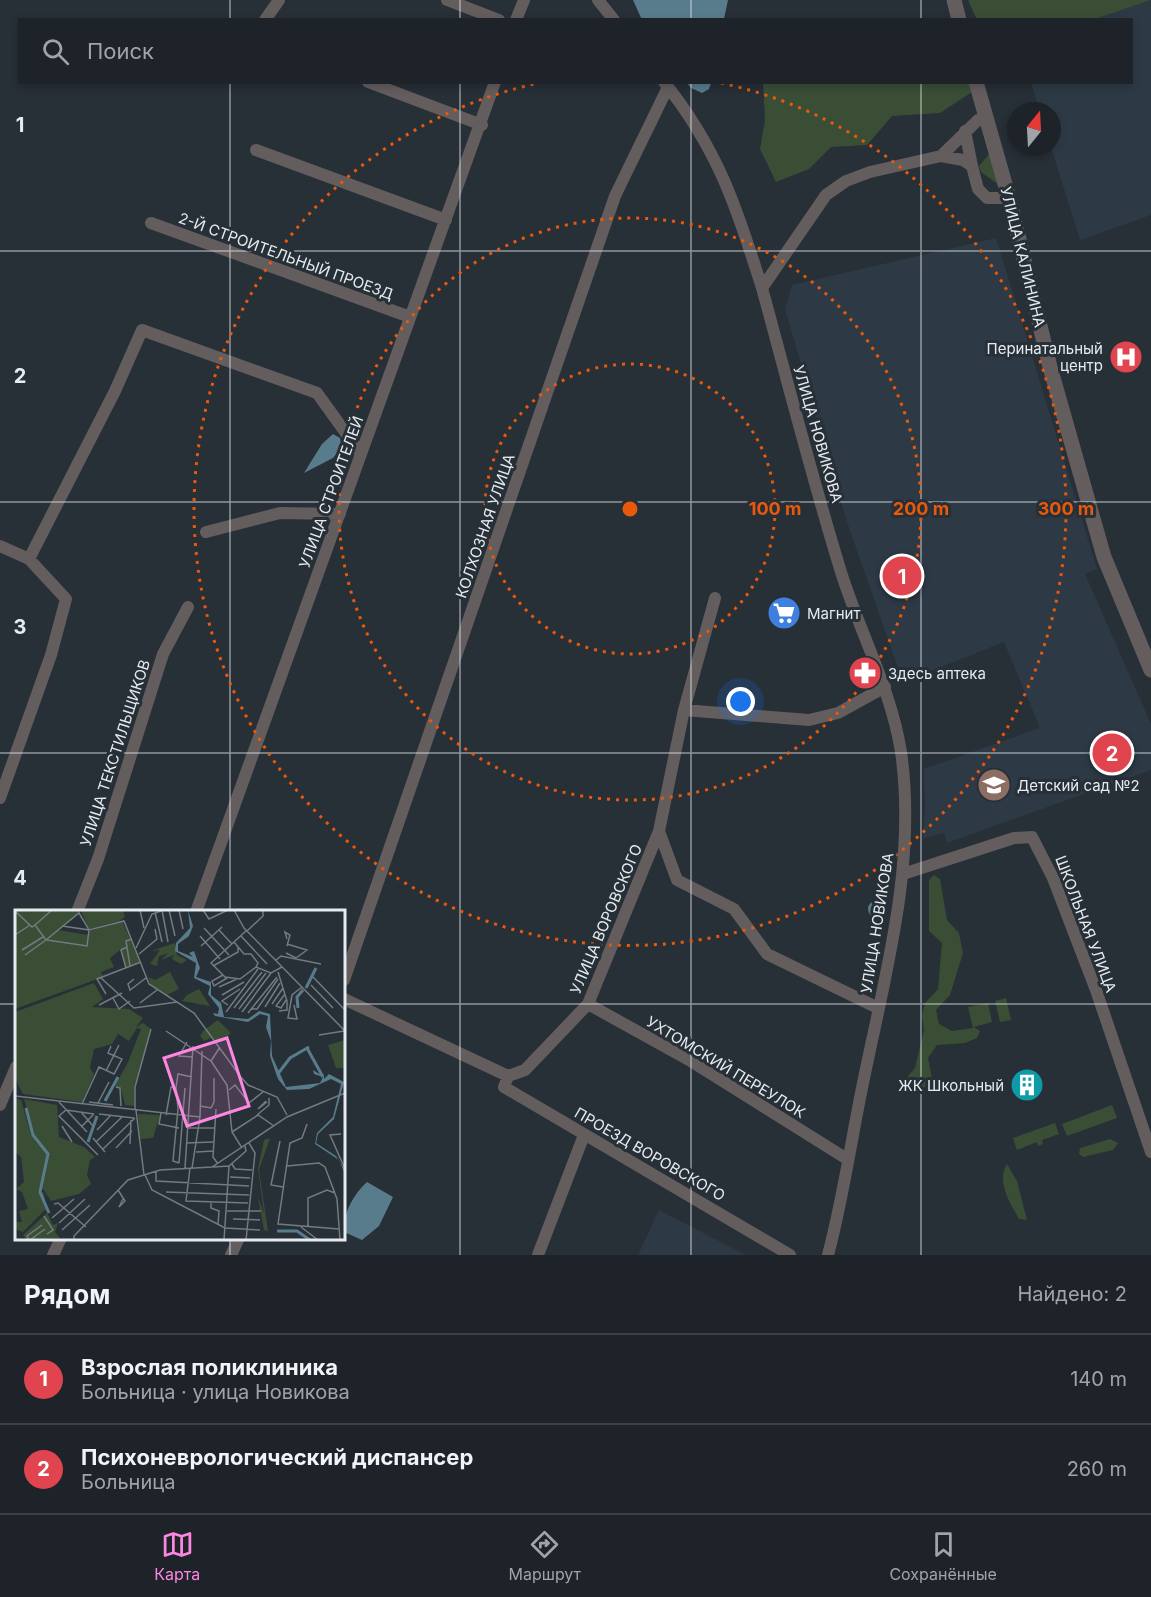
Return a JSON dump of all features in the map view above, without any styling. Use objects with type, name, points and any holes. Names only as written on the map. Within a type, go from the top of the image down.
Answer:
[{"type":"street","points":[[266,18],[279,0]]},
{"type":"street","points":[[447,0],[494,18]]},
{"type":"street","points":[[517,18],[524,0]]},
{"type":"street","points":[[598,0],[612,18]]},
{"type":"street","points":[[954,0],[958,18]]},
{"type":"street","points":[[373,84],[482,125]]},
{"type":"street","name":"УЛИЦА СТРОИТЕЛЕЙ","points":[[197,910],[410,317],[482,125],[494,84]]},
{"type":"street","name":"УЛИЦА КАЛИНИНА","points":[[977,84],[1009,198],[1050,367],[1104,557],[1151,670]]},
{"type":"street","name":"УЛИЦА НОВИКОВА","points":[[666,85],[701,132],[732,192],[762,288],[842,574],[885,687],[900,750],[906,796],[903,874],[847,1159],[838,1218],[828,1255]]},
{"type":"street","name":"КОЛХОЗНАЯ УЛИЦА","points":[[345,977],[615,196],[666,85]]},
{"type":"street","points":[[941,156],[978,120],[987,119]]},
{"type":"street","points":[[965,131],[978,189],[987,198],[1009,198]]},
{"type":"street","points":[[256,150],[446,220]]},
{"type":"street","points":[[762,288],[826,195],[846,182],[870,172],[941,156],[963,160],[972,166]]},
{"type":"street","name":"2-Й СТРОИТЕЛЬНЫЙ ПРОЕЗД","points":[[151,223],[410,317]]},
{"type":"street","points":[[29,559],[115,391],[142,330],[317,393],[361,454]]},
{"type":"street","points":[[206,532],[280,513],[339,514]]},
{"type":"street","points":[[0,546],[29,559],[66,599],[51,655],[0,798]]},
{"type":"street","name":"УЛИЦА ВОРОВСКОГО","points":[[508,1076],[525,1070],[588,1004],[659,831],[684,710],[715,598]]},
{"type":"street","name":"УЛИЦА ТЕКСТИЛЬЩИКОВ","points":[[78,910],[98,859],[163,654],[188,607]]},
{"type":"street","points":[[684,710],[809,720],[838,713],[885,687]]},
{"type":"street","points":[[659,831],[677,880],[734,909],[767,954],[878,1008]]},
{"type":"street","name":"ШКОЛЬНАЯ УЛИЦА","points":[[903,874],[1014,838],[1032,837],[1053,878],[1096,990],[1151,1152]]},
{"type":"street","points":[[345,999],[508,1076]]},
{"type":"street","name":"УХТОМСКИЙ ПЕРЕУЛОК","points":[[588,1004],[689,1059],[847,1159]]},
{"type":"street","points":[[0,1105],[15,1069]]},
{"type":"street","name":"ПРОЕЗД ВОРОВСКОГО","points":[[508,1076],[504,1087],[790,1255]]},
{"type":"street","points":[[538,1255],[584,1135]]},
{"type":"street","points":[[53,1255],[61,1240]]},
{"type":"street","points":[[231,1255],[238,1240]]},
{"type":"shaded area","points":[[633,0],[728,0],[724,18],[641,18]]},
{"type":"shaded area","points":[[1151,0],[1151,215],[1080,240],[1054,156],[1061,156],[1061,102],[1037,102],[1031,84],[1133,84],[1133,18],[1098,18]]},
{"type":"shaded area","points":[[688,84],[711,84],[709,89],[702,93]]},
{"type":"shaded area","points":[[996,238],[1097,569],[1085,574],[1151,724],[1151,770],[947,843],[944,833],[923,838],[924,769],[1040,728],[1004,642],[903,682],[847,522],[785,309],[792,285]]},
{"type":"shaded area","points":[[333,434],[340,438],[342,447],[333,458],[304,473],[322,444]]},
{"type":"shaded area","points":[[876,901],[882,903],[884,909],[882,915],[876,917],[870,915],[868,909],[870,903]]},
{"type":"shaded area","points":[[367,1182],[393,1197],[379,1226],[362,1240],[345,1232],[345,1218],[357,1193]]},
{"type":"shaded area","points":[[659,1210],[746,1255],[638,1255]]},
{"type":"green space","points":[[968,0],[1151,0],[1098,18],[976,18]]},
{"type":"green space","points":[[763,84],[969,84],[972,92],[940,113],[892,116],[867,145],[831,147],[809,169],[776,182],[760,149],[765,120]]},
{"type":"green space","points":[[989,154],[999,185],[981,172],[979,166]]},
{"type":"green space","points":[[934,875],[940,879],[947,920],[959,933],[963,953],[950,995],[936,1010],[939,1024],[952,1031],[973,1028],[968,1007],[988,1003],[992,1022],[974,1027],[980,1031],[977,1038],[965,1043],[937,1045],[928,1058],[932,1078],[923,1089],[907,1086],[908,1076],[915,1068],[924,1030],[922,1015],[925,1003],[938,989],[942,943],[929,931],[929,880]]},
{"type":"green space","points":[[1006,998],[1011,1020],[1000,1022],[995,1001]]},
{"type":"green space","points":[[1112,1105],[1117,1118],[1067,1136],[1062,1124]]},
{"type":"green space","points":[[1055,1123],[1059,1134],[1042,1140],[1043,1144],[1038,1146],[1037,1142],[1017,1150],[1013,1138]]},
{"type":"green space","points":[[1110,1139],[1118,1143],[1113,1150],[1083,1157],[1079,1154],[1080,1148]]},
{"type":"green space","points":[[1007,1164],[1017,1181],[1027,1220],[1019,1219],[1006,1192],[1003,1178]]},
{"type":"place","name":"Перинатальный центр","points":[[1126,357]]},
{"type":"place","name":"Взрослая поликлиника","points":[[902,576]]},
{"type":"place","name":"Магнит","points":[[784,613]]},
{"type":"place","name":"Здесь аптека","points":[[865,673]]},
{"type":"place","name":"Психоневрологический диспансер","points":[[1112,753]]},
{"type":"place","name":"Детский сад №2","points":[[994,785]]},
{"type":"place","name":"ЖК Школьный","points":[[1027,1085]]}]
